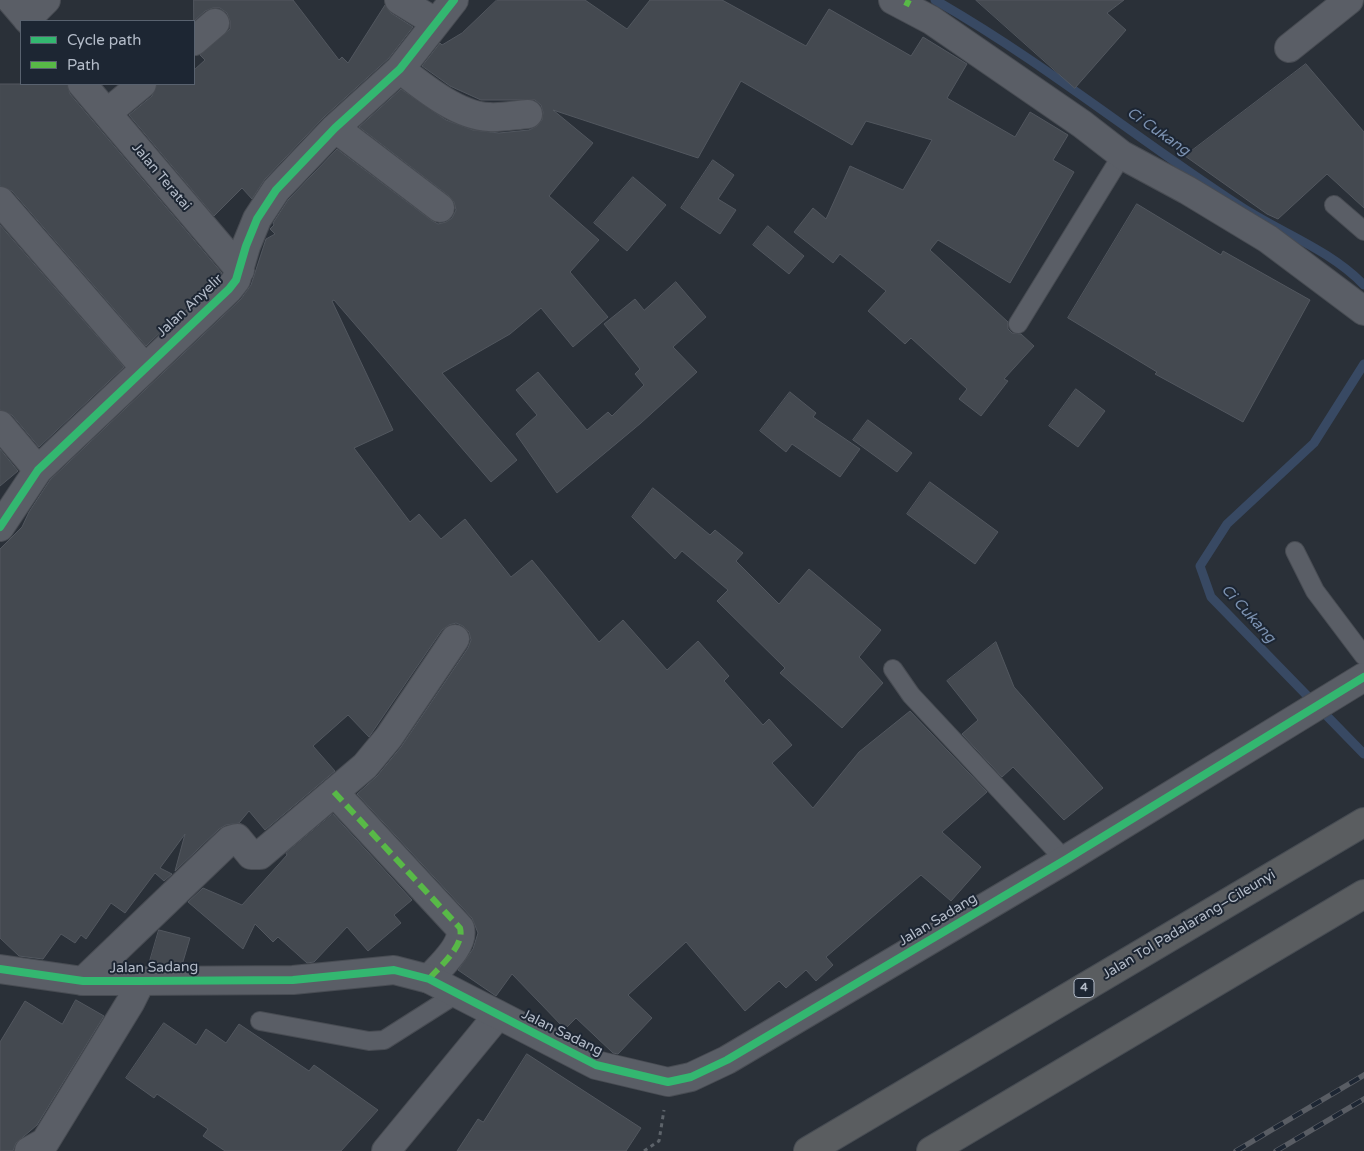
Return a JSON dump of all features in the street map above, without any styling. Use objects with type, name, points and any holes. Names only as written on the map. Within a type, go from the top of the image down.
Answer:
[{"type":"highway","name":"Jalan Tol Padalarang–Cileunyi","points":[[808,1151],[1362,823]]},
{"type":"highway","points":[[931,1151],[1364,894]]},
{"type":"street","points":[[399,0],[435,22]]},
{"type":"street","name":"Jalan Anyelir","points":[[0,527],[38,470],[229,289],[240,270],[246,246],[257,219],[276,190],[335,128],[400,69],[454,0]]},
{"type":"street","points":[[893,0],[931,20],[1082,124],[1122,155],[1187,190],[1268,239],[1363,311]]},
{"type":"street","points":[[1289,48],[1349,0]]},
{"type":"street","points":[[195,40],[215,23]]},
{"type":"street","points":[[400,69],[433,94],[465,110],[488,117],[528,114]]},
{"type":"street","name":"Jalan Teratai","points":[[83,85],[240,270]]},
{"type":"street","points":[[107,113],[141,85]]},
{"type":"street","points":[[335,128],[440,208]]},
{"type":"street","points":[[0,201],[144,368]]},
{"type":"street","points":[[0,425],[38,470]]},
{"type":"street","points":[[83,981],[232,838],[237,838],[251,855],[260,855],[365,766],[389,736],[455,639]]},
{"type":"street","name":"Jalan Sadang","points":[[0,969],[83,981],[293,980],[394,970],[429,980],[596,1065],[668,1082],[691,1077],[727,1060],[1064,860],[1364,677]]},
{"type":"street","points":[[334,792],[460,928],[462,934],[457,945],[429,980]]},
{"type":"street","points":[[29,1151],[45,1142],[130,1003],[141,981]]},
{"type":"street","points":[[386,1151],[498,1014]]},
{"type":"lane","points":[[1018,324],[1122,155]]},
{"type":"lane","points":[[1334,205],[1364,231]]},
{"type":"lane","points":[[1295,551],[1315,591],[1364,656]]},
{"type":"lane","points":[[893,669],[911,695],[1064,860]]},
{"type":"lane","points":[[260,1021],[369,1041],[384,1040],[458,994]]},
{"type":"path","points":[[644,1151],[658,1141],[668,1082]]},
{"type":"building","points":[[194,0],[293,0],[339,60],[342,57],[348,63],[385,5],[391,13],[413,27],[389,58],[324,117],[265,179],[252,199],[242,188],[214,216],[129,115],[152,96],[157,85],[195,85],[195,69],[205,60],[200,55],[230,29],[230,21],[227,13],[220,8],[205,11],[194,20]]},
{"type":"building","points":[[497,0],[585,0],[627,29],[650,0],[722,0],[806,46],[829,9],[911,56],[923,37],[967,64],[947,98],[1015,137],[1030,112],[1068,135],[1053,160],[1074,172],[1010,283],[938,240],[930,250],[1008,322],[1008,329],[1012,333],[1021,334],[1034,346],[1004,379],[1008,381],[981,416],[959,399],[967,389],[911,338],[905,344],[868,311],[886,291],[840,254],[833,263],[794,232],[813,208],[826,219],[850,166],[903,190],[932,140],[866,121],[852,145],[741,81],[698,158],[553,110],[593,143],[549,196],[599,240],[570,272],[608,317],[573,347],[541,308],[510,334],[442,373],[517,460],[491,482],[334,300],[332,301],[393,430],[354,448],[410,522],[419,514],[441,539],[465,519],[511,577],[532,560],[599,642],[623,620],[667,670],[698,641],[729,676],[724,681],[763,725],[769,719],[792,745],[772,763],[813,808],[859,752],[910,711],[987,792],[942,832],[981,867],[951,901],[921,875],[826,957],[833,965],[816,981],[806,970],[786,988],[779,981],[745,1011],[686,942],[628,995],[652,1018],[618,1054],[613,1053],[576,1018],[565,1029],[512,974],[496,996],[458,970],[473,949],[478,933],[472,918],[357,794],[377,776],[401,747],[468,648],[471,640],[469,632],[463,626],[456,623],[442,630],[369,737],[348,715],[313,746],[335,771],[265,830],[249,811],[239,823],[226,825],[219,829],[175,871],[185,834],[160,868],[172,874],[164,881],[155,873],[125,913],[111,903],[86,939],[81,935],[75,943],[61,934],[43,959],[19,956],[0,938],[0,549],[22,527],[29,512],[50,480],[241,299],[251,285],[266,239],[275,234],[270,229],[274,225],[273,223],[288,200],[337,149],[431,220],[438,224],[452,218],[456,210],[454,202],[449,196],[359,127],[401,89],[446,120],[473,130],[499,133],[529,130],[537,126],[542,120],[543,112],[541,105],[535,100],[481,100],[450,86],[422,66],[440,43],[442,45],[462,33]]},
{"type":"building","points":[[976,0],[1124,0],[1107,13],[1126,30],[1075,88]]},
{"type":"building","points":[[1306,64],[1364,132],[1364,208],[1327,174],[1278,219],[1267,214],[1185,156]]},
{"type":"building","points":[[0,84],[67,85],[70,94],[222,273],[146,346],[12,191],[0,186]]},
{"type":"building","points":[[713,160],[734,175],[718,199],[736,210],[720,234],[681,208]]},
{"type":"building","points":[[633,177],[666,205],[627,251],[594,223]]},
{"type":"building","points":[[1137,204],[1221,255],[1223,251],[1310,300],[1243,422],[1155,374],[1157,372],[1068,318]]},
{"type":"building","points":[[0,225],[124,367],[39,447],[12,415],[0,410]]},
{"type":"building","points":[[768,226],[804,256],[789,274],[753,245]]},
{"type":"building","points":[[676,282],[706,317],[673,347],[697,372],[641,423],[557,493],[516,434],[537,415],[516,390],[538,372],[587,430],[608,412],[612,416],[644,385],[635,374],[640,369],[604,324],[635,299],[644,310]]},
{"type":"building","points":[[1076,389],[1105,411],[1078,447],[1049,426]]},
{"type":"building","points":[[790,392],[816,413],[813,417],[860,449],[840,477],[792,444],[786,452],[760,431]]},
{"type":"building","points":[[868,420],[912,453],[897,472],[853,440]]},
{"type":"building","points":[[0,449],[18,471],[0,486]]},
{"type":"building","points":[[930,482],[998,532],[975,564],[907,514]]},
{"type":"building","points":[[653,488],[710,535],[715,530],[743,553],[736,561],[779,604],[809,569],[881,630],[859,657],[883,683],[842,728],[780,673],[785,668],[717,601],[728,590],[682,551],[675,559],[632,517]]},
{"type":"building","points":[[996,642],[1014,687],[1103,788],[1064,820],[1013,767],[1002,777],[962,734],[978,720],[947,681]]},
{"type":"building","points":[[333,814],[412,900],[394,915],[401,923],[368,951],[347,927],[314,962],[307,963],[278,937],[273,942],[255,924],[243,949],[188,902],[203,888],[242,905],[287,855],[286,853]]},
{"type":"building","points":[[159,930],[190,938],[182,965],[164,965],[150,961]]},
{"type":"building","points":[[76,1000],[104,1016],[37,1125],[16,1143],[13,1151],[0,1151],[0,1042],[25,1001],[62,1024]]},
{"type":"building","points":[[164,1023],[196,1045],[206,1029],[226,1043],[239,1024],[309,1071],[314,1065],[378,1110],[341,1151],[225,1151],[203,1136],[208,1129],[157,1094],[154,1098],[126,1078]]},
{"type":"building","points":[[527,1054],[641,1128],[626,1151],[457,1151],[478,1119],[483,1122]]},
{"type":"waterway","name":"Ci Cukang","points":[[935,0],[1051,74],[1240,206],[1336,261],[1364,285]]},
{"type":"waterway","name":"Ci Cukang","points":[[1364,364],[1314,443],[1227,524],[1200,566],[1211,597],[1364,754]]},
{"type":"railway","points":[[1236,1151],[1364,1075]]},
{"type":"railway","points":[[1276,1151],[1364,1099]]},
{"type":"marked path","points":[[906,6],[909,0]]},
{"type":"marked path","points":[[334,792],[460,928],[461,935],[455,949],[429,979]]},
{"type":"cycle path","points":[[0,527],[38,470],[229,289],[236,280],[246,246],[257,219],[276,190],[335,128],[400,69],[454,0]]},
{"type":"cycle path","points":[[0,969],[83,981],[293,980],[394,970],[429,979],[596,1065],[668,1082],[691,1077],[727,1060],[1065,860],[1364,677]]}]
